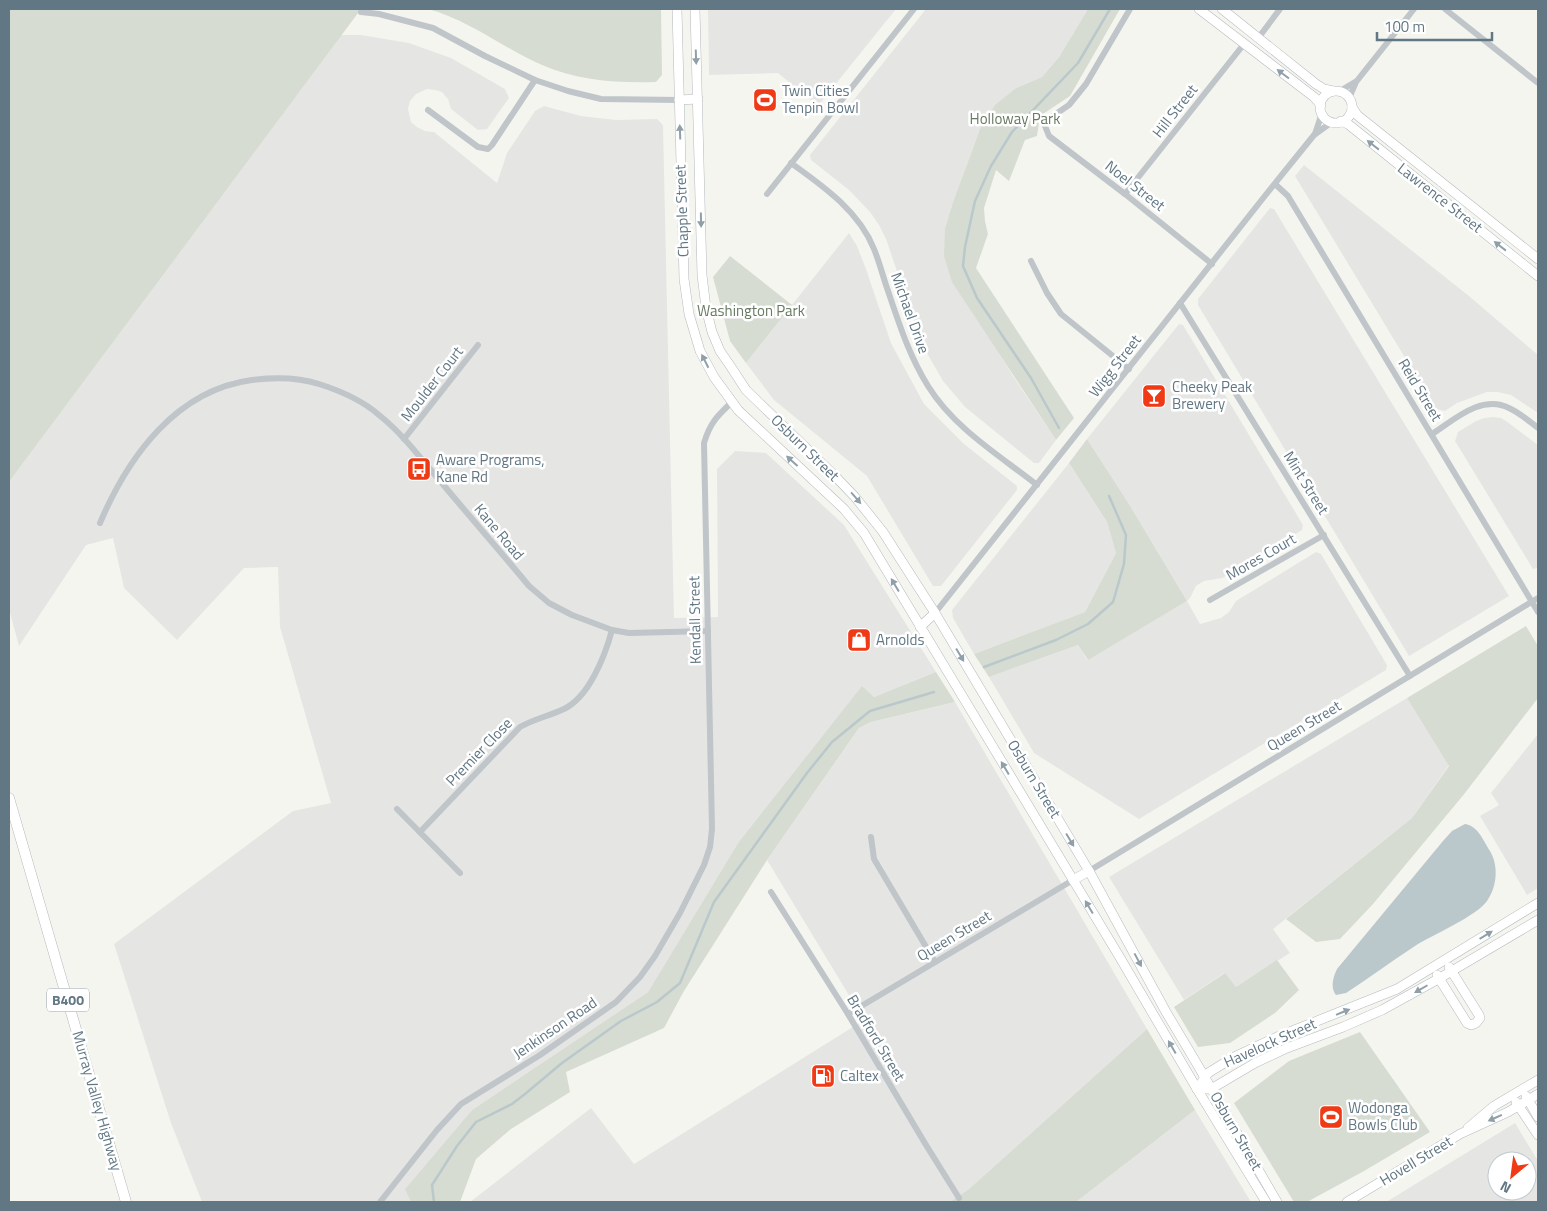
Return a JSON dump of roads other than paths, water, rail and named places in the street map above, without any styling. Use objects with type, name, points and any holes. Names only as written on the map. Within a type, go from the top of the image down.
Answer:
[{"type":"main road","name":"Murray Valley Highway","points":[[9,798],[126,1202]]},
{"type":"street","name":"Chapple Street","points":[[677,9],[686,297],[692,327],[700,351],[714,377],[732,402]]},
{"type":"street","name":"Chapple Street","points":[[695,9],[702,275],[706,308],[712,332],[720,351],[746,390]]},
{"type":"street","points":[[767,194],[914,9]]},
{"type":"street","name":"Noel Street","points":[[1130,9],[1086,84],[1069,105],[1050,118],[1045,126],[1049,136],[1212,264]]},
{"type":"street","points":[[1199,9],[1314,97],[1324,117],[1337,121],[1349,116],[1352,107],[1349,98],[1337,91],[1324,89],[1316,84],[1222,9]]},
{"type":"street","points":[[1258,37],[1280,9]]},
{"type":"street","points":[[1349,98],[1356,82],[1414,9]]},
{"type":"street","points":[[1445,9],[1538,83]]},
{"type":"street","points":[[361,12],[379,14],[433,28],[535,80],[568,91],[601,99],[698,99]]},
{"type":"street","name":"Hill Street","points":[[1125,194],[1244,44]]},
{"type":"street","points":[[428,110],[478,147],[488,149],[535,80]]},
{"type":"street","points":[[1321,109],[1325,96],[1356,82]]},
{"type":"street","name":"Lawrence Street","points":[[1352,107],[1357,115],[1538,259]]},
{"type":"street","name":"Wigg Street","points":[[1314,135],[1321,109]]},
{"type":"street","name":"Wigg Street","points":[[935,613],[1314,135],[1337,121]]},
{"type":"street","name":"Lawrence Street","points":[[1337,121],[1348,124],[1538,276]]},
{"type":"street","name":"Michael Drive","points":[[791,163],[842,203],[859,223],[874,248],[905,341],[916,365],[934,395],[963,428],[1036,485]]},
{"type":"street","name":"Reid Street","points":[[1275,184],[1288,196],[1535,600],[1538,612]]},
{"type":"street","points":[[1442,199],[1450,189]]},
{"type":"street","points":[[1031,262],[1047,293],[1061,314],[1129,369]]},
{"type":"street","name":"Mint Street","points":[[1180,303],[1410,676]]},
{"type":"street","name":"Moulder Court","points":[[404,439],[478,345]]},
{"type":"street","name":"Kane Road","points":[[100,523],[110,498],[122,477],[154,434],[187,404],[210,392],[243,381],[275,377],[308,381],[358,400],[379,415],[404,439],[529,586],[549,603],[572,615],[612,630],[629,633],[708,631]]},
{"type":"street","points":[[732,402],[746,390]]},
{"type":"street","name":"Osburn Street","points":[[746,390],[833,474],[855,497],[883,532],[935,613],[1089,871],[1166,1012],[1277,1202]]},
{"type":"street","name":"Osburn Street","points":[[732,402],[746,418],[852,518],[869,542],[1119,956],[1196,1089],[1266,1202]]},
{"type":"street","name":"Kendall Street","points":[[710,847],[712,829],[704,443],[714,419],[732,402]]},
{"type":"street","points":[[1432,434],[1469,410],[1483,404],[1494,404],[1508,408],[1538,428]]},
{"type":"street","name":"Mores Court","points":[[1210,600],[1324,535]]},
{"type":"street","name":"Queen Street","points":[[1089,871],[1535,600]]},
{"type":"street","points":[[920,627],[935,613]]},
{"type":"street","name":"Premier Close","points":[[420,832],[520,726],[563,709],[578,698],[605,655],[612,630]]},
{"type":"street","points":[[397,809],[460,873]]},
{"type":"street","points":[[871,837],[874,859],[935,962]]},
{"type":"street","name":"Jenkinson Road","points":[[380,1202],[437,1130],[461,1104],[540,1055],[616,1002],[640,978],[680,913],[704,865],[710,847]]},
{"type":"street","points":[[1073,880],[1089,871]]},
{"type":"street","name":"Queen Street","points":[[848,1014],[1073,880]]},
{"type":"street","name":"Bradford Street","points":[[770,892],[848,1014],[958,1198]]},
{"type":"street","name":"Havelock Street","points":[[1196,1089],[1204,1076],[1212,1069],[1246,1051],[1397,989],[1538,903]]},
{"type":"street","name":"Havelock Street","points":[[1196,1089],[1211,1088],[1255,1063],[1287,1048],[1343,1028],[1382,1010],[1538,920]]},
{"type":"street","points":[[1432,968],[1466,1022],[1471,1025],[1480,1019],[1479,1015],[1444,961]]},
{"type":"street","name":"Hovell Street","points":[[1460,1134],[1489,1110],[1538,1080]]},
{"type":"street","points":[[1521,1089],[1538,1118]]},
{"type":"street","name":"Hovell Street","points":[[1347,1202],[1460,1134],[1519,1106],[1538,1094]]},
{"type":"street","points":[[1512,1095],[1538,1135]]},
{"type":"waterway","points":[[1059,428],[1031,378],[977,298],[963,266],[965,247],[975,201],[991,166],[1012,132],[1078,63],[1110,9]]},
{"type":"waterway","points":[[984,667],[1056,640],[1088,624],[1113,602],[1124,564],[1126,535],[1109,496]]},
{"type":"waterway","points":[[434,1202],[432,1185],[457,1146],[476,1122],[512,1104],[562,1063],[621,1021],[657,1002],[680,983],[714,902],[807,773],[832,742],[870,711],[934,692]]},
{"type":"place","name":"Twin Cities Tenpin Bowl","points":[[765,100]]},
{"type":"place","name":"Cheeky Peak Brewery","points":[[1154,396]]},
{"type":"place","name":"Aware Programs, Kane Rd","points":[[419,469]]},
{"type":"place","name":"Arnolds","points":[[859,640]]},
{"type":"place","name":"Caltex","points":[[823,1076]]},
{"type":"place","name":"Wodonga Bowls Club","points":[[1331,1117]]},
{"type":"park label","name":"Holloway Park","points":[[1015,119]]},
{"type":"park label","name":"Washington Park","points":[[751,311]]}]
